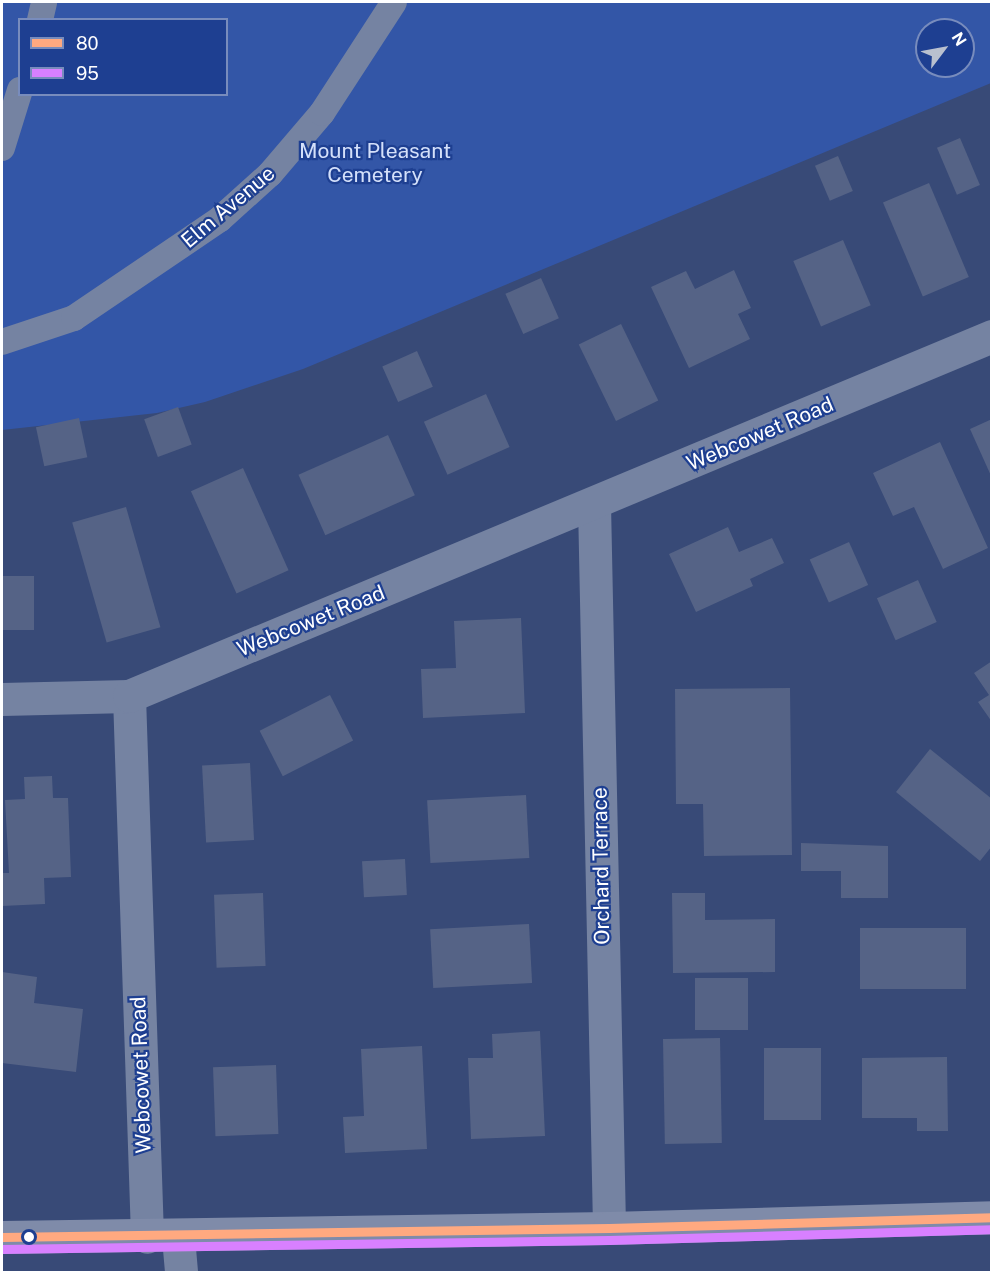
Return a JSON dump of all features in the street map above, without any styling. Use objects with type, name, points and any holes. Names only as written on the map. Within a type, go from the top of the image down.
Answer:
[{"type":"main road","points":[[2,1237],[162,1237],[609,1228],[992,1216]]},
{"type":"street","name":"Webcowet Road","points":[[181,1272],[162,1237],[129,696],[594,504],[992,336]]},
{"type":"street","name":"Orchard Terrace","points":[[594,504],[609,1228]]},
{"type":"street","points":[[2,699],[129,696]]},
{"type":"lane","points":[[40,18],[44,2]]},
{"type":"lane","name":"Elm Avenue","points":[[2,342],[74,318],[220,219],[270,174],[322,113],[394,2]]},
{"type":"lane","points":[[2,148],[18,96]]},
{"type":"green space","name":"Mount Pleasant Cemetery","points":[[2,2],[991,2],[991,83],[303,369],[205,402],[157,413],[2,430]]},
{"type":"building","points":[[960,138],[980,185],[957,195],[937,148]]},
{"type":"building","points":[[838,156],[853,191],[830,201],[815,166]]},
{"type":"building","points":[[929,183],[969,277],[923,296],[883,203]]},
{"type":"building","points":[[843,240],[871,305],[821,326],[793,261]]},
{"type":"building","points":[[734,270],[751,308],[738,314],[750,339],[689,368],[651,287],[686,271],[695,289]]},
{"type":"building","points":[[541,278],[559,318],[523,334],[505,294]]},
{"type":"building","points":[[621,324],[658,400],[616,421],[579,345]]},
{"type":"building","points":[[417,351],[433,387],[398,402],[382,366]]},
{"type":"building","points":[[486,394],[510,447],[447,475],[424,422]]},
{"type":"building","points":[[178,407],[192,445],[158,457],[144,419]]},
{"type":"building","points":[[79,418],[87,457],[44,466],[36,427]]},
{"type":"building","points":[[992,419],[992,478],[970,429]]},
{"type":"building","points":[[388,435],[415,495],[325,535],[298,475]]},
{"type":"building","points":[[940,442],[988,548],[943,569],[914,507],[893,516],[873,473]]},
{"type":"building","points":[[243,468],[289,570],[236,594],[191,491]]},
{"type":"building","points":[[126,507],[160,627],[107,643],[72,522]]},
{"type":"building","points":[[728,527],[739,552],[772,538],[784,563],[750,579],[753,586],[696,612],[669,554]]},
{"type":"building","points":[[849,542],[868,585],[829,602],[810,559]]},
{"type":"building","points":[[2,576],[34,576],[34,630],[2,630]]},
{"type":"building","points":[[918,580],[937,622],[896,640],[877,598]]},
{"type":"building","points":[[521,618],[525,713],[423,718],[421,669],[456,668],[454,621]]},
{"type":"building","points":[[992,661],[992,722],[978,702],[989,695],[974,673]]},
{"type":"building","points":[[790,688],[792,855],[704,856],[703,804],[676,804],[675,689]]},
{"type":"building","points":[[330,695],[353,740],[283,776],[260,731]]},
{"type":"building","points":[[930,749],[992,799],[992,846],[980,861],[896,792]]},
{"type":"building","points":[[250,763],[254,840],[206,842],[202,766]]},
{"type":"building","points":[[52,776],[53,798],[68,798],[71,877],[44,878],[45,904],[2,906],[2,873],[9,873],[5,800],[25,799],[24,777]]},
{"type":"building","points":[[526,795],[529,858],[430,863],[427,800]]},
{"type":"building","points":[[801,843],[888,846],[888,898],[841,898],[841,871],[801,871]]},
{"type":"building","points":[[405,859],[407,895],[364,897],[362,861]]},
{"type":"building","points":[[263,893],[266,966],[217,968],[214,895]]},
{"type":"building","points":[[672,893],[705,893],[705,920],[775,919],[775,972],[673,973]]},
{"type":"building","points":[[529,924],[532,983],[433,988],[430,929]]},
{"type":"building","points":[[860,928],[966,928],[966,989],[860,989]]},
{"type":"building","points":[[2,972],[37,977],[34,1003],[83,1009],[76,1072],[2,1063]]},
{"type":"building","points":[[695,978],[748,978],[748,1030],[695,1030]]},
{"type":"building","points":[[540,1031],[545,1136],[471,1139],[468,1058],[493,1058],[492,1034]]},
{"type":"building","points":[[720,1038],[722,1143],[665,1144],[663,1039]]},
{"type":"building","points":[[422,1046],[427,1149],[345,1153],[343,1117],[364,1116],[361,1049]]},
{"type":"building","points":[[764,1048],[821,1048],[821,1120],[764,1120]]},
{"type":"building","points":[[947,1057],[948,1131],[917,1131],[917,1118],[862,1118],[862,1058]]},
{"type":"building","points":[[276,1065],[278,1134],[215,1136],[213,1067]]},
{"type":"transit line","name":"80","points":[[2,1237],[609,1228],[992,1217]]},
{"type":"transit line","name":"95","points":[[2,1249],[609,1240],[992,1229]]}]
